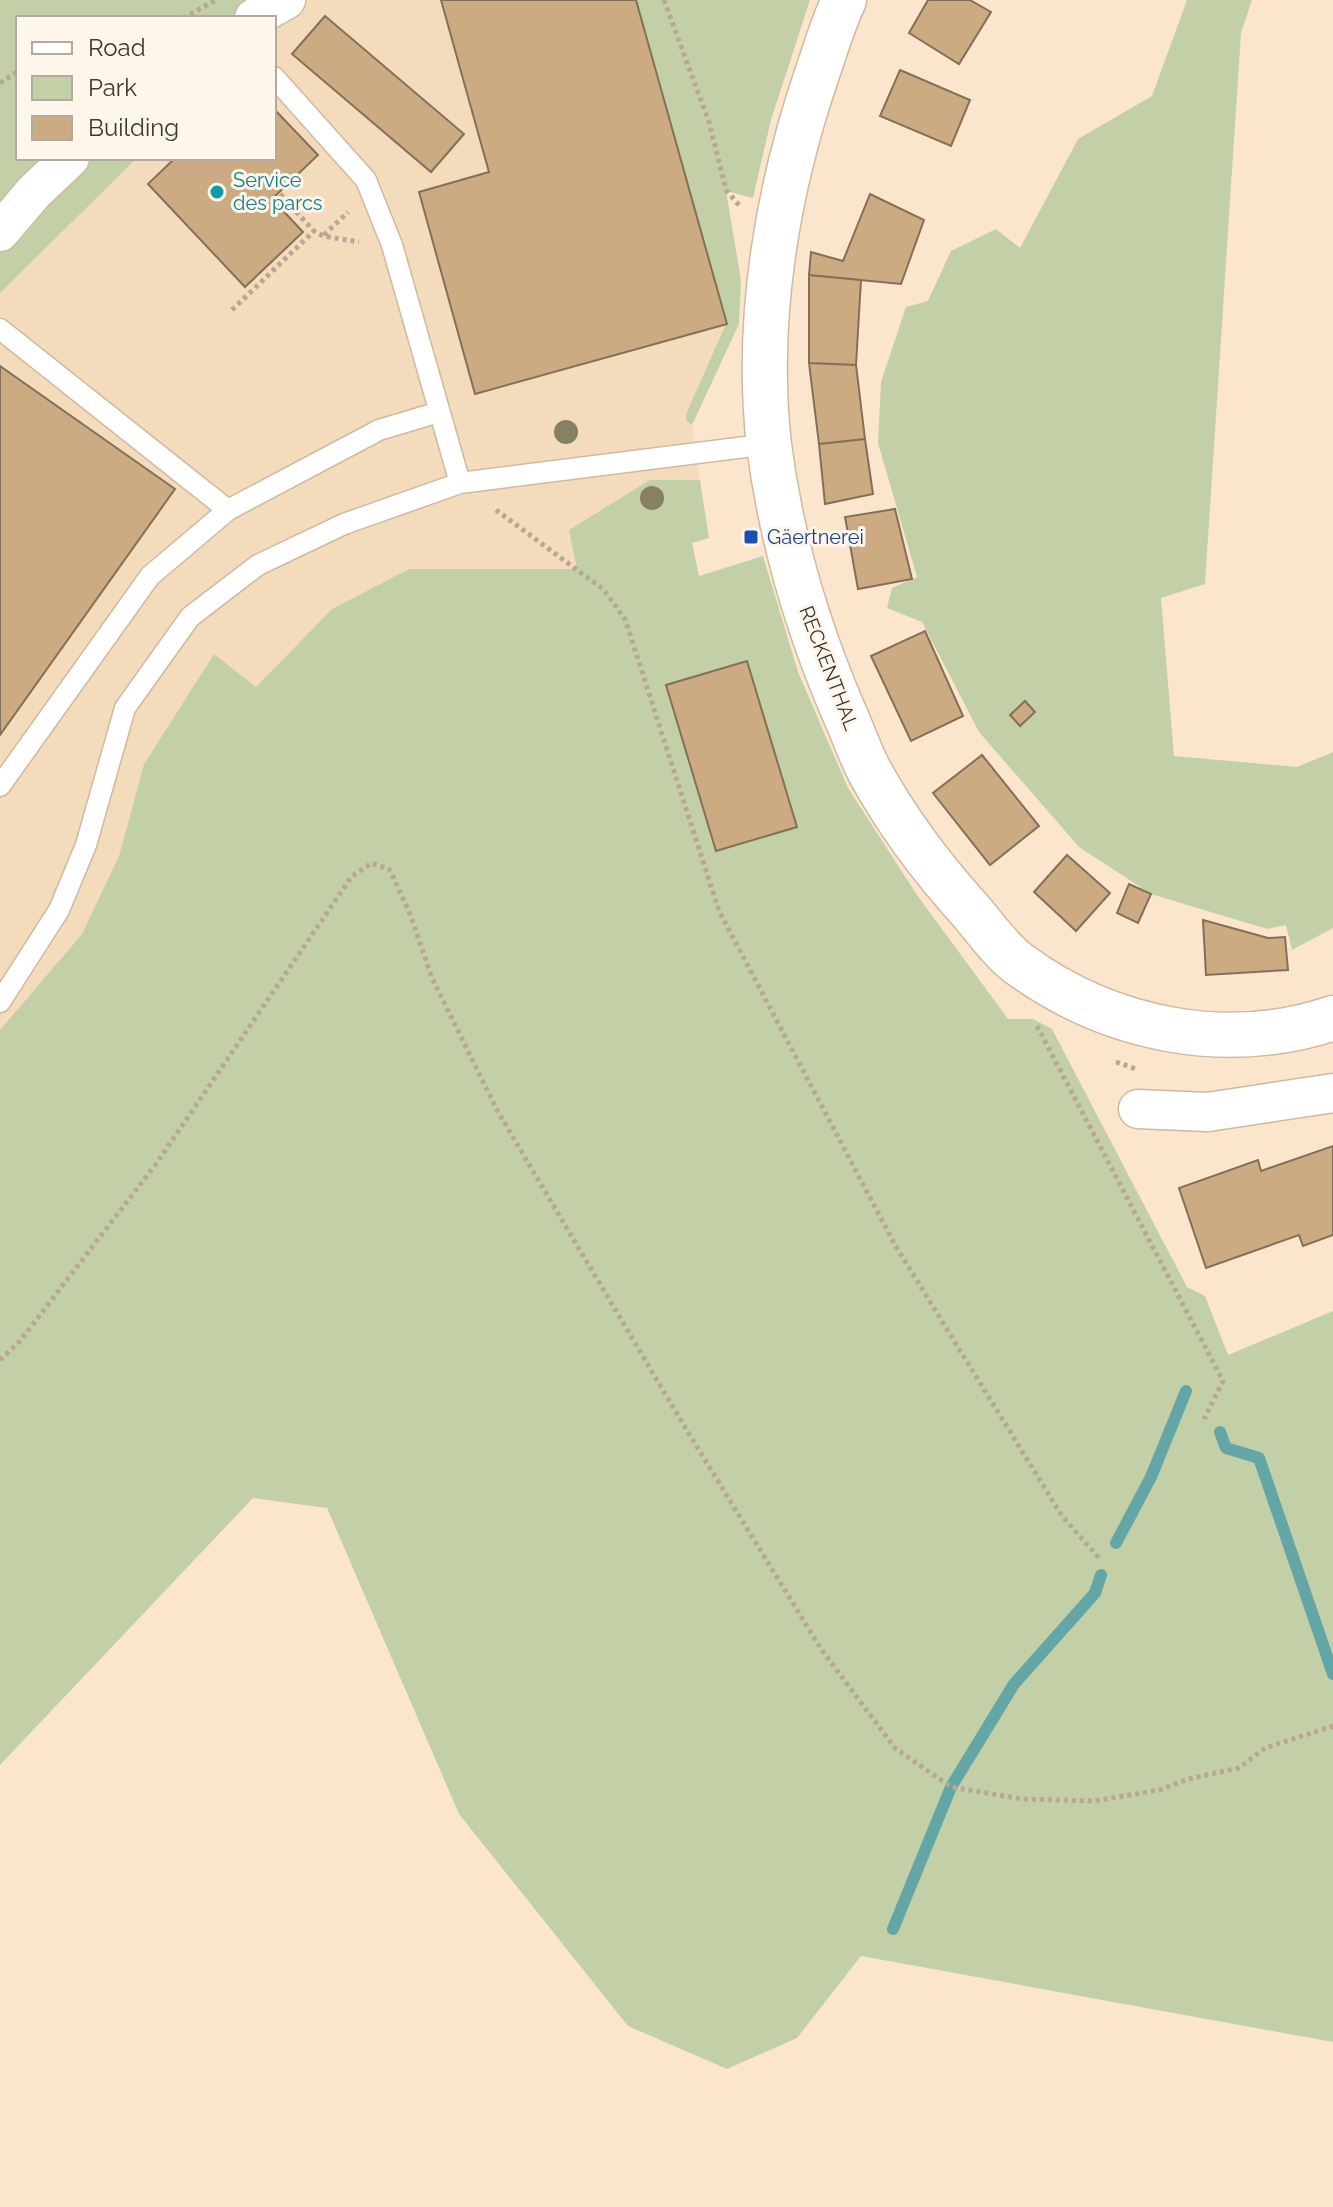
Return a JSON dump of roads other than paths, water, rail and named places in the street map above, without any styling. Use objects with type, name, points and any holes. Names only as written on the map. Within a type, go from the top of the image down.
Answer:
[{"type":"main road","name":"RECKENTHAL","points":[[844,0],[797,132],[774,244],[765,338],[769,444],[794,574],[821,661],[871,774],[936,872],[1017,962],[1089,1006],[1162,1029],[1230,1036],[1296,1030],[1333,1018]]},
{"type":"street","points":[[258,16],[286,0]]},
{"type":"street","points":[[0,232],[34,192],[68,160]]},
{"type":"street","points":[[1138,1109],[1208,1112],[1333,1093]]},
{"type":"lane","points":[[276,79],[366,180],[392,245],[460,483]]},
{"type":"lane","points":[[0,329],[228,510]]},
{"type":"lane","points":[[0,786],[150,576],[228,510],[379,430],[439,412]]},
{"type":"lane","points":[[0,1002],[59,910],[86,845],[125,708],[190,617],[258,565],[344,524],[460,483],[769,444]]},
{"type":"waterway","points":[[1116,1543],[1151,1477],[1186,1391]]},
{"type":"waterway","points":[[1220,1432],[1226,1448],[1259,1458],[1333,1674]]},
{"type":"waterway","points":[[893,1929],[951,1787],[1014,1684],[1095,1593],[1101,1575]]},
{"type":"place","name":"Service des parcs","points":[[217,192]]},
{"type":"place","name":"Gäertnerei","points":[[751,537]]}]
